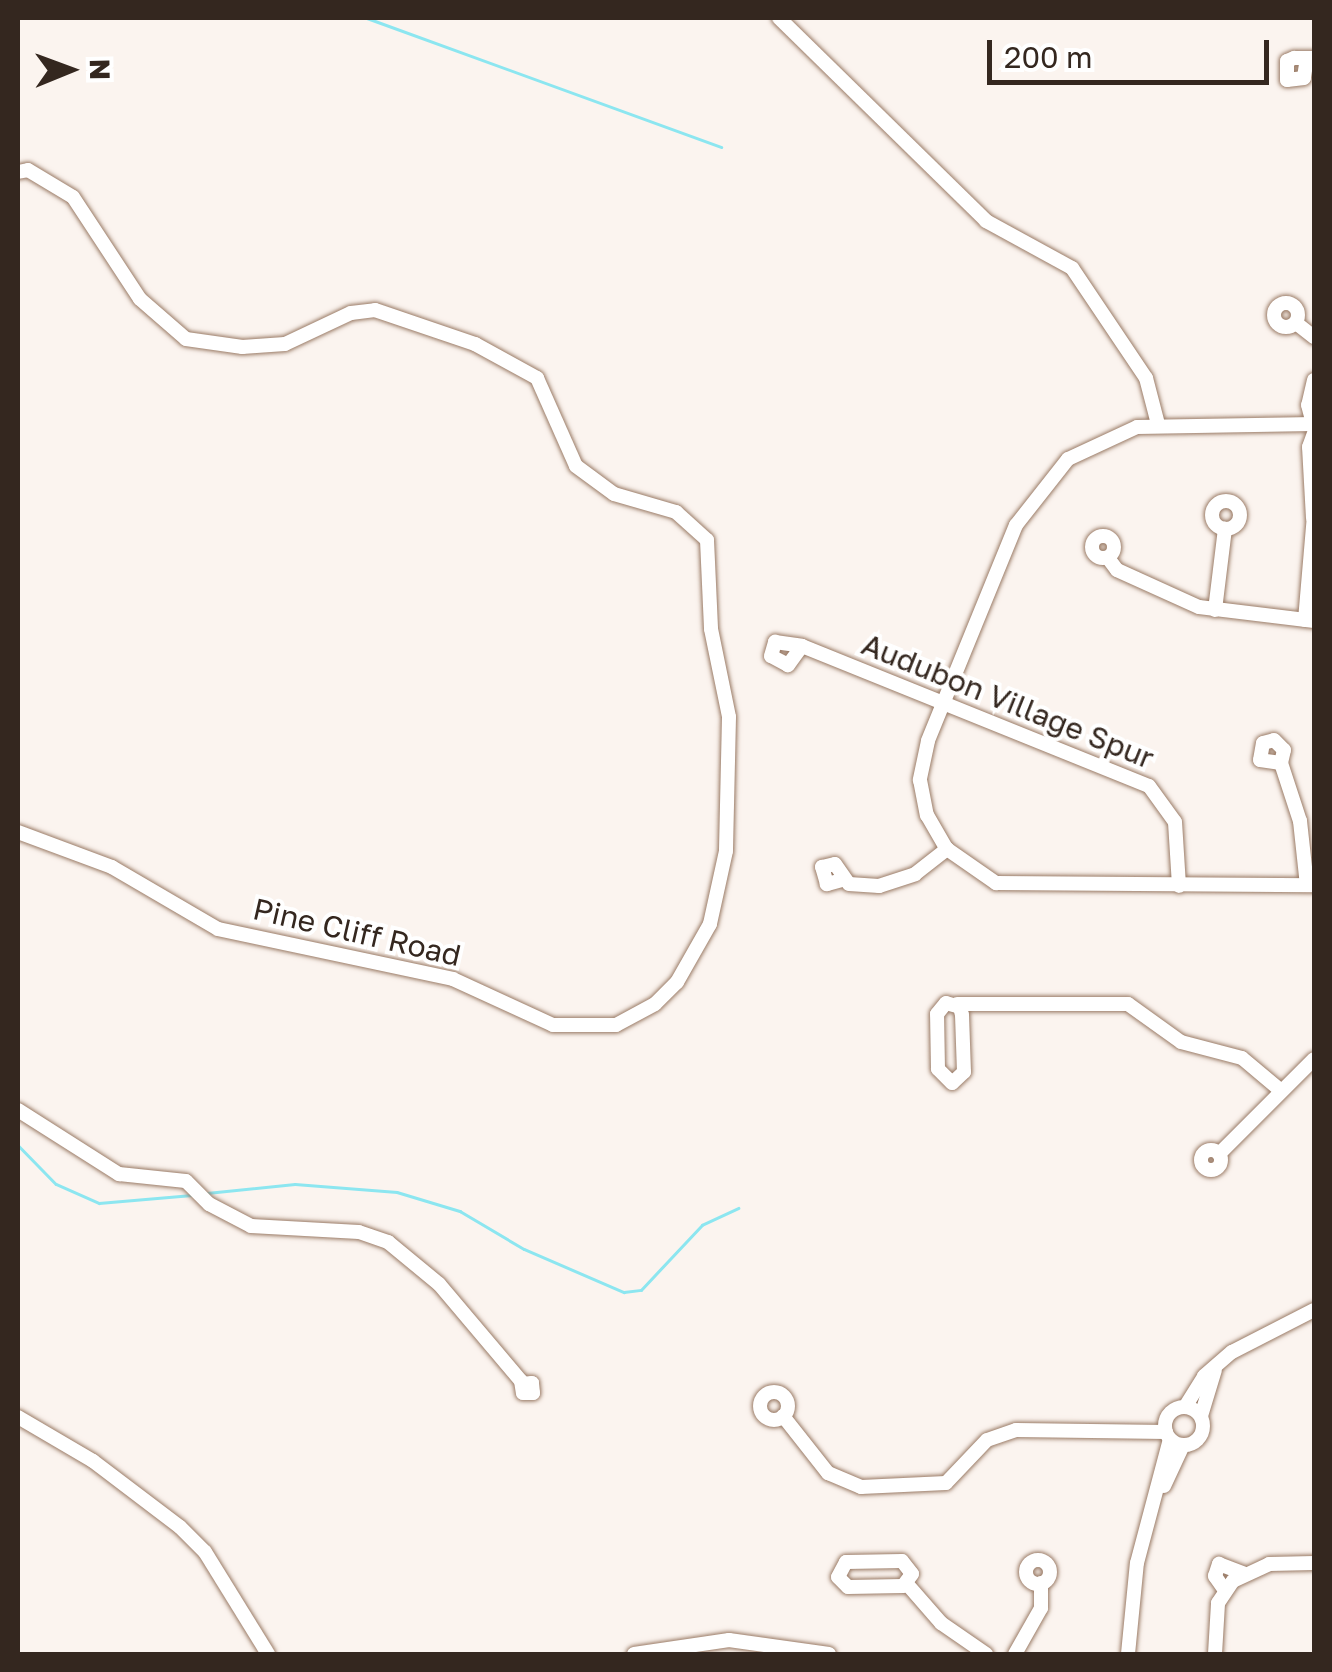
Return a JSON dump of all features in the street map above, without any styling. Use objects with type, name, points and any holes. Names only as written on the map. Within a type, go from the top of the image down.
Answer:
[{"type":"street","points":[[780,18],[986,220],[1072,268],[1146,378],[1158,424]]},
{"type":"street","name":"Pine Cliff Road","points":[[18,172],[28,170],[73,197],[140,299],[186,339],[242,348],[284,344],[351,313],[375,310],[422,324],[536,378],[548,393],[564,453],[581,471],[614,494],[676,512],[706,540],[711,630],[729,717],[726,851],[710,924],[676,982],[655,1004],[616,1026],[571,1028],[533,1018],[453,978],[218,929],[112,867],[18,832]]},
{"type":"street","points":[[1296,322],[1314,337]]},
{"type":"street","points":[[1108,558],[1116,570],[1215,610],[1310,620],[1314,516],[1309,447],[1314,426],[1308,404],[1314,380]]},
{"type":"street","points":[[1281,762],[1300,820],[1311,885],[1018,887],[977,876],[947,848],[926,815],[920,780],[942,705],[1002,560],[1027,506],[1068,459],[1120,432],[1158,424],[1314,426]]},
{"type":"street","points":[[1215,610],[1226,528]]},
{"type":"street","name":"Audubon Village Spur","points":[[802,646],[1157,792],[1174,822],[1179,886]]},
{"type":"street","points":[[842,880],[892,884],[947,848]]},
{"type":"street","points":[[957,1004],[964,1072],[948,1083],[938,1074],[937,1014],[946,1003],[1128,1004],[1187,1046],[1242,1058],[1280,1090]]},
{"type":"street","points":[[1219,1154],[1314,1059]]},
{"type":"street","points":[[18,1110],[119,1174],[186,1181],[209,1204],[251,1226],[359,1232],[388,1242],[448,1292],[522,1384]]},
{"type":"street","points":[[1137,1428],[1185,1407],[1243,1344],[1314,1310]]},
{"type":"street","points":[[783,1416],[828,1473],[861,1487],[946,1483],[987,1440],[1016,1430],[1137,1428],[1173,1439],[1200,1436],[1201,1416],[1215,1370]]},
{"type":"street","points":[[1185,1407],[1201,1416]]},
{"type":"street","points":[[1128,1654],[1137,1563],[1173,1439],[1169,1414]]},
{"type":"street","points":[[18,1417],[94,1461],[180,1527],[204,1552],[268,1654]]},
{"type":"street","points":[[902,1560],[912,1569],[907,1584],[848,1586],[838,1573],[846,1562],[902,1560]]},
{"type":"street","points":[[1216,1654],[1224,1589],[1243,1573],[1268,1564],[1314,1564]]},
{"type":"street","points":[[907,1584],[940,1623],[986,1654]]},
{"type":"street","points":[[1016,1654],[1041,1608],[1041,1584]]},
{"type":"street","points":[[634,1654],[728,1640],[829,1654]]},
{"type":"waterway","points":[[367,18],[721,147]]},
{"type":"waterway","points":[[18,1145],[56,1184],[99,1203],[192,1195]]},
{"type":"waterway","points":[[207,1193],[295,1184],[397,1192],[460,1211],[524,1249],[624,1292],[641,1290],[702,1225],[738,1208]]}]
